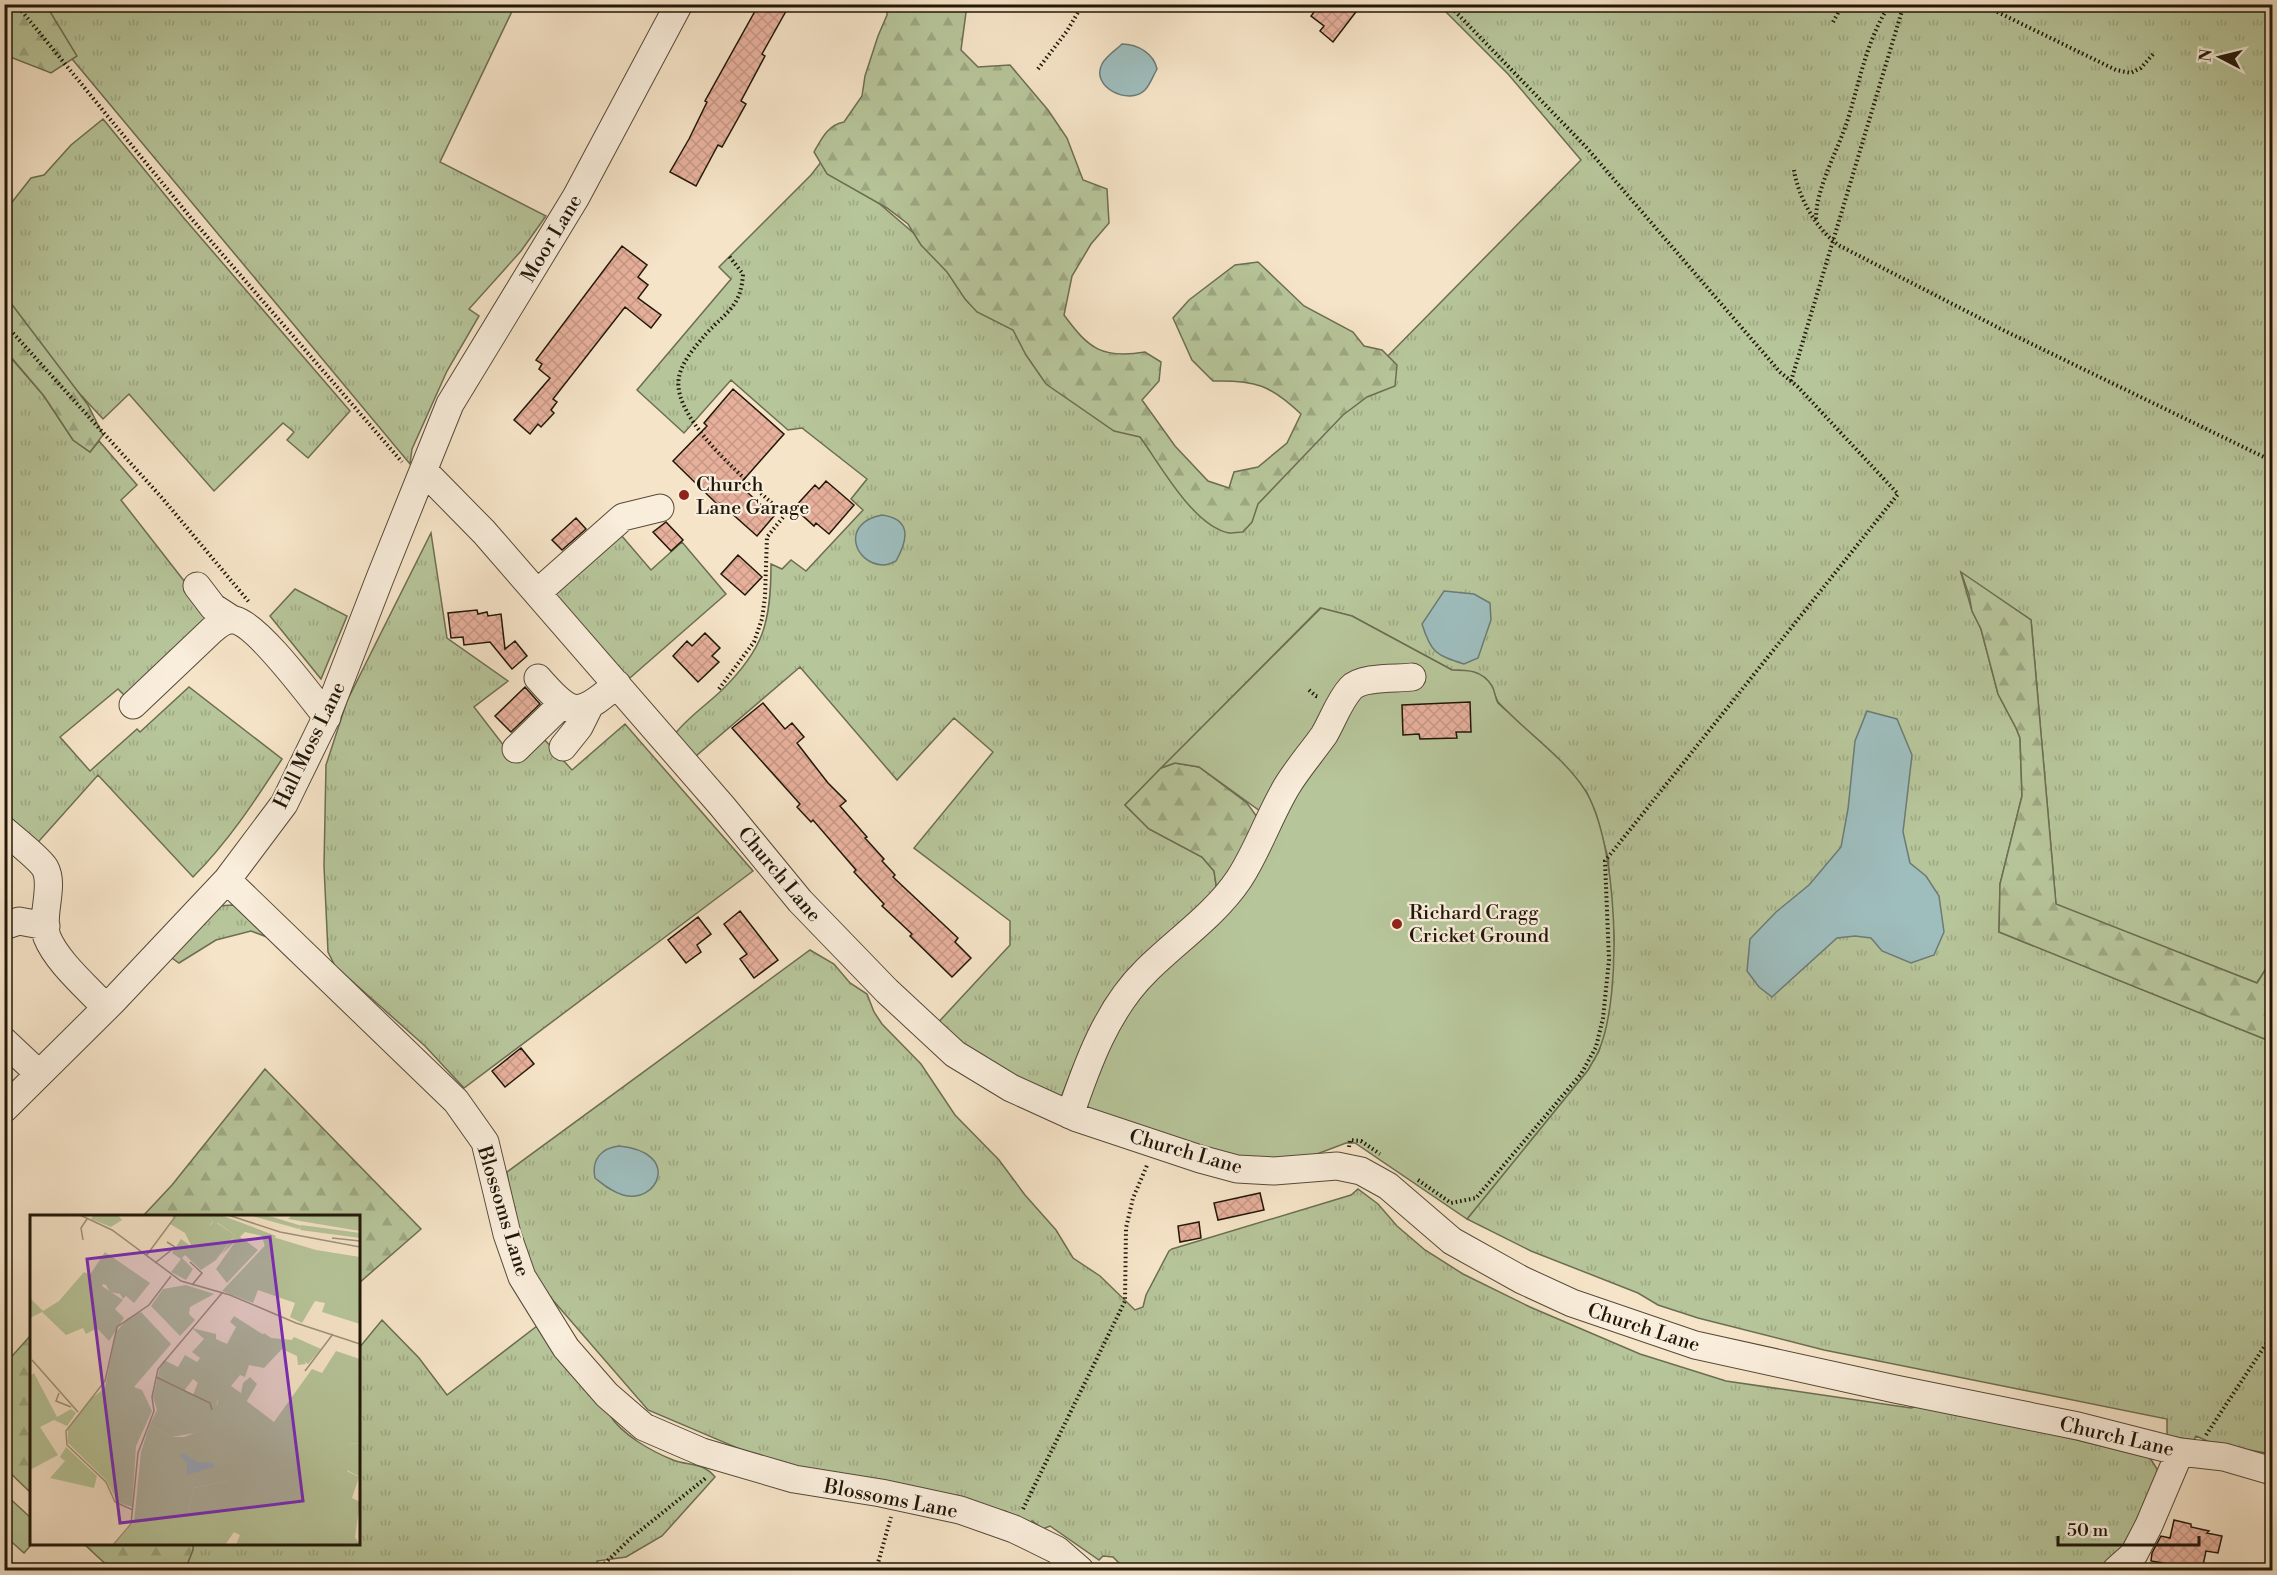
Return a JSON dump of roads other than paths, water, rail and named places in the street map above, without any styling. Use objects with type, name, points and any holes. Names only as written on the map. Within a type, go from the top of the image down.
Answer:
[{"type":"street","name":"Moor Lane","points":[[424,471],[450,404],[576,197],[679,4]]},
{"type":"street","name":"Church Lane","points":[[424,471],[484,532],[722,806],[800,901],[887,991],[955,1054],[1011,1088],[1070,1115],[1237,1169],[1274,1171],[1337,1166],[1361,1171],[1388,1186],[1452,1241],[1522,1280],[1572,1303],[1695,1345],[2078,1426],[2188,1453],[2224,1457],[2272,1471]]},
{"type":"street","name":"Hall Moss Lane","points":[[4,1109],[106,1008],[227,880],[284,804],[327,717],[424,471]]},
{"type":"street","points":[[537,593],[623,517],[660,508]]},
{"type":"street","points":[[197,586],[213,607],[223,615],[243,612]]},
{"type":"street","points":[[243,612],[244,624],[286,666],[327,717]]},
{"type":"street","points":[[133,705],[211,631],[223,621],[243,612]]},
{"type":"street","points":[[538,678],[577,706],[579,727],[563,747]]},
{"type":"street","points":[[1070,1115],[1087,1069],[1124,996],[1145,972],[1221,901],[1238,880],[1288,785],[1325,733],[1353,686],[1361,681],[1412,678]]},
{"type":"street","points":[[516,749],[557,710],[577,706],[616,684]]},
{"type":"street","points":[[4,830],[45,867],[48,877],[45,916],[47,935],[57,954],[106,1008]]},
{"type":"street","name":"Blossoms Lane","points":[[227,880],[459,1106],[484,1142],[507,1234],[522,1276],[566,1348],[607,1395],[644,1427],[702,1452],[794,1479],[896,1496],[960,1510],[1014,1529],[1057,1550],[1080,1570]]},
{"type":"street","points":[[4,926],[19,921],[46,926]]},
{"type":"street","points":[[4,1041],[38,1073]]},
{"type":"street","points":[[2116,1570],[2134,1554],[2188,1453]]},
{"type":"water","points":[[1122,44],[1134,46],[1149,54],[1157,69],[1145,90],[1130,96],[1113,92],[1101,80],[1102,64]]},
{"type":"water","points":[[882,515],[899,521],[905,532],[903,546],[896,561],[883,565],[865,558],[856,543],[856,534],[860,526],[869,519]]},
{"type":"water","points":[[1444,591],[1474,594],[1490,603],[1491,620],[1478,658],[1464,664],[1436,652],[1428,641],[1422,624]]},
{"type":"water","points":[[1867,711],[1897,719],[1912,755],[1903,832],[1910,863],[1926,876],[1939,896],[1944,932],[1934,955],[1911,963],[1882,951],[1871,938],[1855,936],[1837,938],[1772,997],[1759,987],[1747,971],[1750,939],[1776,912],[1809,885],[1841,847],[1848,809],[1855,741]]},
{"type":"water","points":[[619,1146],[639,1150],[651,1158],[657,1167],[658,1176],[654,1185],[646,1192],[635,1196],[623,1195],[595,1178],[595,1165],[599,1156],[608,1149]]},
{"type":"place","name":"Church Lane Garage","points":[[684,495]]},
{"type":"place","name":"Richard Cragg Cricket Ground","points":[[1397,924]]}]
